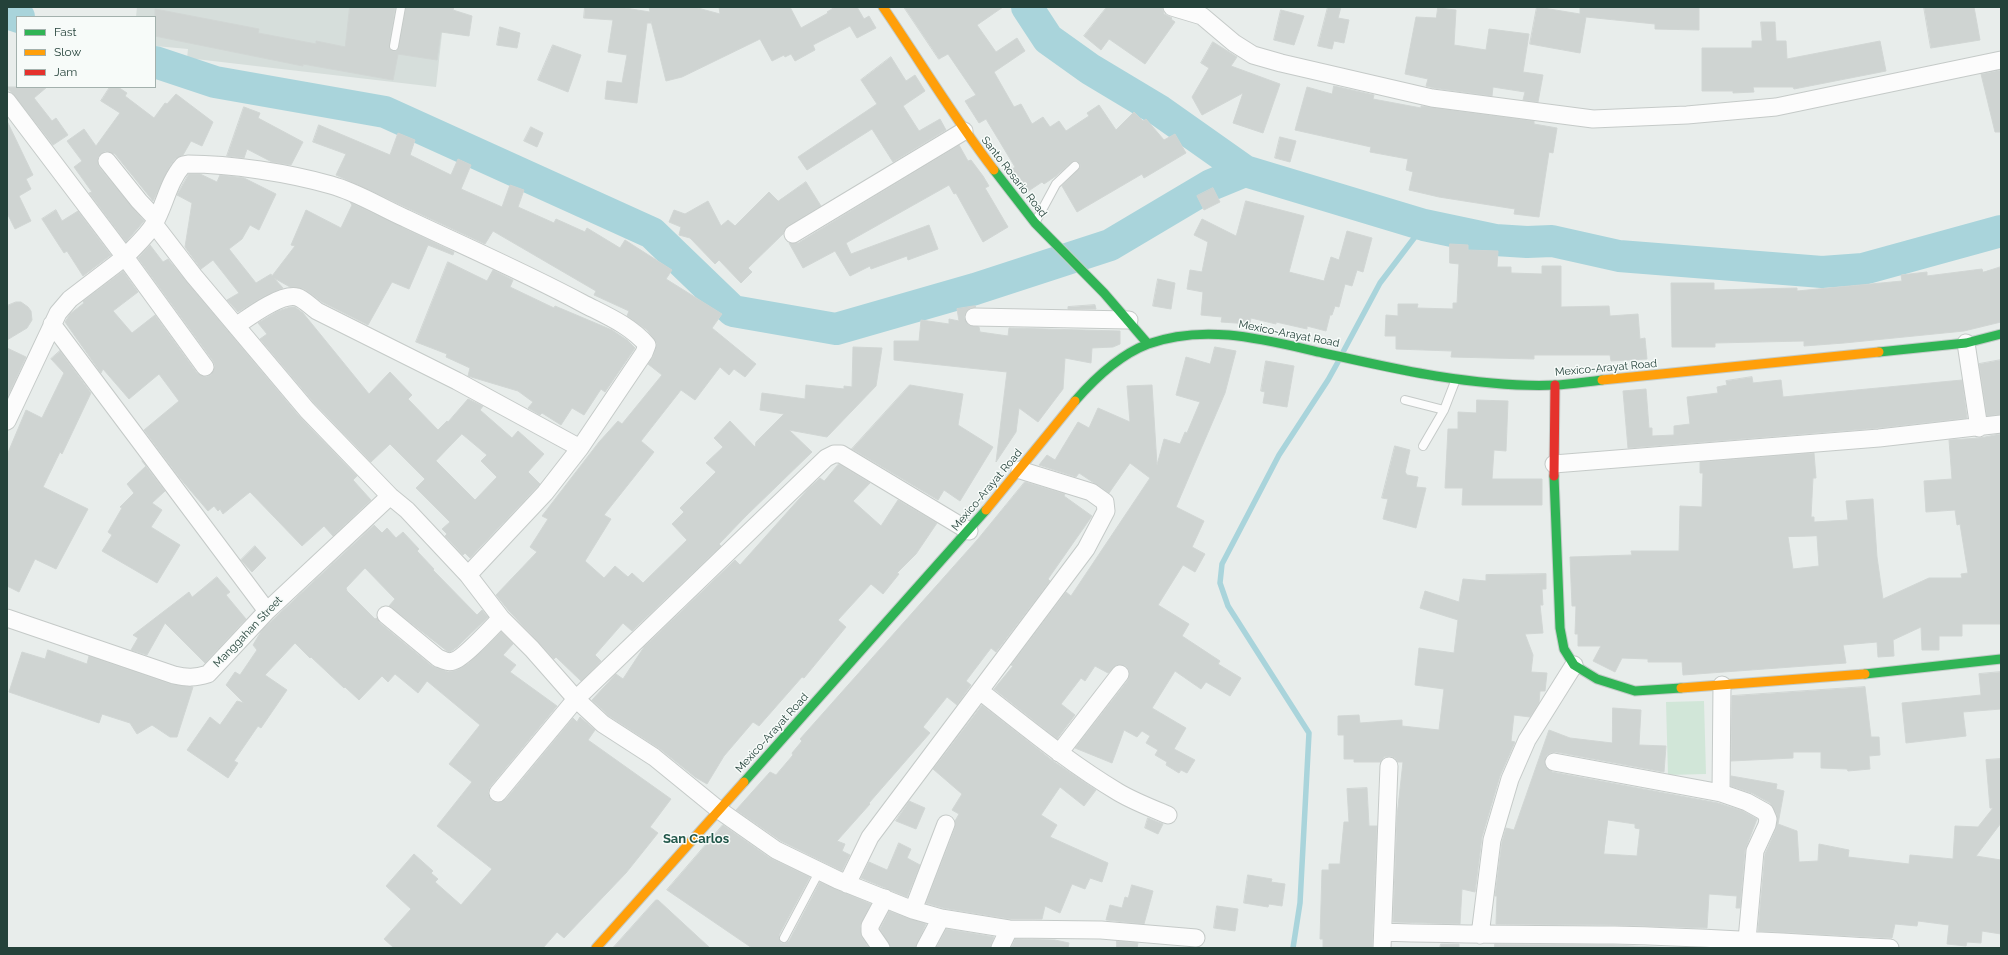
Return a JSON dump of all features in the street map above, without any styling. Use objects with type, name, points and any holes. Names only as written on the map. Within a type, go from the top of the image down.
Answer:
[{"type":"main road","name":"Santo Rosario Road","points":[[883,7],[927,71],[964,131],[1035,223],[1104,292],[1148,344]]},
{"type":"main road","name":"Mexico-Arayat Road","points":[[596,948],[969,531],[1088,385],[1120,358],[1148,344],[1180,336],[1206,334],[1247,336],[1317,350],[1368,363],[1456,378],[1495,383],[1555,385],[1966,343],[2001,334]]},
{"type":"main road","points":[[1555,385],[1554,464],[1560,628],[1564,649],[1574,665],[1597,678],[1635,691],[1867,674],[2001,659]]},
{"type":"street","points":[[1172,7],[1205,11],[1234,42],[1253,55],[1281,63],[1432,98],[1592,119],[1687,115],[1776,107],[2001,60]]},
{"type":"street","points":[[7,100],[125,257],[205,367]]},
{"type":"street","points":[[793,234],[964,131]]},
{"type":"street","points":[[107,161],[155,222],[194,276],[307,410],[390,496],[407,510],[468,575],[501,618],[532,649],[576,699],[603,724],[654,757],[718,810],[776,850],[819,872],[913,910],[941,918],[1009,929],[1101,930],[1196,938]]},
{"type":"street","points":[[7,420],[52,324],[70,299],[125,257],[155,222],[166,194],[183,165],[200,164],[288,174],[332,185],[365,198],[490,256],[619,322],[637,334],[647,346],[639,363],[580,448],[545,493],[468,575]]},
{"type":"street","points":[[236,326],[256,312],[286,296],[298,297],[317,311],[457,381],[580,448]]},
{"type":"street","points":[[974,317],[1129,320]]},
{"type":"street","points":[[52,324],[267,610]]},
{"type":"street","points":[[1966,343],[1979,428]]},
{"type":"street","points":[[1554,464],[1866,439],[1979,428],[2001,424]]},
{"type":"street","points":[[498,793],[576,699],[826,458],[834,454],[841,454],[969,531]]},
{"type":"street","points":[[847,884],[870,838],[1086,549],[1106,511],[1105,502],[1091,492],[1020,470]]},
{"type":"street","name":"Manggahan Street","points":[[7,618],[188,678],[208,674],[267,610],[390,496]]},
{"type":"street","points":[[386,615],[438,658],[453,662],[467,652],[501,618]]},
{"type":"street","points":[[1480,936],[1492,840],[1510,779],[1526,740],[1574,665]]},
{"type":"street","points":[[1058,753],[1120,674]]},
{"type":"street","points":[[1721,793],[1722,684]]},
{"type":"street","points":[[980,691],[1058,753],[1119,793],[1168,815]]},
{"type":"street","points":[[1554,762],[1721,793],[1747,802],[1765,812],[1768,819],[1767,825],[1755,851],[1747,940]]},
{"type":"street","points":[[1389,766],[1382,940],[1480,936],[1613,935],[1747,940],[1890,948]]},
{"type":"street","points":[[913,910],[946,824]]},
{"type":"street","points":[[881,948],[870,932],[870,926],[885,898]]},
{"type":"street","points":[[925,948],[941,918]]},
{"type":"street","points":[[1000,948],[1009,929]]},
{"type":"lane","points":[[394,46],[401,7]]},
{"type":"lane","points":[[1035,223],[1056,184],[1075,166]]},
{"type":"lane","points":[[1423,446],[1444,410],[1456,378]]},
{"type":"lane","points":[[1405,400],[1444,410]]},
{"type":"lane","points":[[784,938],[819,872]]},
{"type":"shaded area","points":[[137,7],[445,7],[436,87],[187,58],[188,49],[156,46],[156,16],[136,16]]},
{"type":"green space","points":[[1704,701],[1706,774],[1668,775],[1666,702]]},
{"type":"building","points":[[350,7],[395,7],[389,45],[393,51],[396,51],[399,47],[406,7],[454,7],[453,10],[472,16],[469,36],[441,32],[437,60],[398,54],[393,80],[303,64],[303,66],[156,36],[155,9],[259,29],[258,33],[316,44],[316,41],[345,47]]},
{"type":"building","points":[[585,7],[619,7],[650,12],[649,7],[694,7],[720,14],[719,7],[790,7],[801,28],[828,13],[827,12],[835,7],[857,7],[864,19],[869,16],[876,28],[857,38],[850,26],[813,45],[815,50],[795,61],[791,54],[785,57],[784,55],[772,61],[760,39],[682,77],[666,81],[651,21],[651,23],[647,23],[637,103],[605,99],[607,81],[622,83],[627,55],[608,52],[613,20],[584,18]]},
{"type":"building","points":[[904,7],[1003,7],[977,25],[996,52],[1017,38],[1025,51],[994,72],[1014,107],[1021,104],[1032,124],[1043,117],[1050,127],[1059,121],[1066,131],[1089,116],[1087,113],[1099,105],[1116,130],[1134,112],[1143,121],[1146,119],[1164,140],[1175,134],[1186,153],[1144,178],[1142,174],[1077,212],[1062,186],[1080,168],[1080,164],[1077,161],[1072,162],[1044,184],[1042,182],[1027,192],[1011,170],[1015,167],[986,119],[979,123],[965,101],[976,95],[948,54],[939,59]]},
{"type":"building","points":[[1107,7],[1162,7],[1164,14],[1172,18],[1171,19],[1175,22],[1145,64],[1109,39],[1101,50],[1084,36]]},
{"type":"building","points":[[1328,7],[1341,7],[1338,18],[1349,20],[1344,43],[1334,41],[1332,49],[1318,46]]},
{"type":"building","points":[[1537,7],[1580,14],[1580,7],[1699,7],[1699,30],[1655,29],[1655,24],[1586,17],[1580,53],[1530,44]]},
{"type":"building","points":[[1924,7],[1974,7],[1980,40],[1931,48]]},
{"type":"building","points":[[1438,8],[1456,10],[1454,45],[1486,50],[1489,29],[1529,34],[1523,72],[1543,75],[1538,102],[1523,100],[1525,92],[1493,87],[1492,96],[1434,88],[1426,86],[1428,79],[1405,74],[1416,17],[1436,18]]},
{"type":"building","points":[[1281,10],[1304,16],[1294,45],[1274,40]]},
{"type":"building","points":[[1761,22],[1775,22],[1776,41],[1786,41],[1787,59],[1880,41],[1886,71],[1794,89],[1793,87],[1753,87],[1754,92],[1733,93],[1733,91],[1702,91],[1702,48],[1752,48],[1752,41],[1762,41]]},
{"type":"building","points":[[500,27],[520,33],[517,48],[497,45]]},
{"type":"building","points":[[1213,42],[1237,57],[1231,66],[1280,84],[1263,133],[1233,123],[1243,93],[1202,115],[1192,97],[1209,68],[1201,63]]},
{"type":"building","points":[[553,45],[581,55],[568,92],[538,80]]},
{"type":"building","points":[[891,57],[906,81],[915,75],[925,91],[903,106],[919,131],[940,119],[946,130],[893,162],[872,129],[807,170],[798,157],[877,104],[861,80]]},
{"type":"building","points":[[2001,70],[2001,132],[1995,132],[1981,74]]},
{"type":"building","points":[[1334,86],[1374,95],[1373,99],[1421,108],[1421,106],[1534,121],[1534,124],[1557,128],[1553,153],[1549,152],[1539,217],[1514,214],[1515,209],[1439,197],[1409,190],[1413,172],[1406,170],[1408,159],[1370,152],[1371,147],[1295,130],[1307,87],[1332,94]]},
{"type":"building","points":[[7,87],[46,88],[34,98],[52,121],[56,118],[68,135],[53,145]]},
{"type":"building","points":[[109,88],[120,88],[127,93],[125,96],[154,118],[165,103],[167,104],[176,94],[213,122],[202,146],[191,141],[183,155],[175,159],[153,201],[115,154],[105,151],[98,157],[99,167],[144,221],[126,242],[89,193],[92,192],[74,167],[82,161],[67,141],[84,129],[96,146],[120,113],[101,101]]},
{"type":"building","points":[[244,107],[260,113],[258,118],[303,142],[291,165],[272,162],[247,149],[244,158],[227,156]]},
{"type":"building","points":[[7,121],[33,175],[26,179],[31,189],[19,196],[31,221],[15,229],[7,213]]},
{"type":"building","points":[[319,125],[390,155],[398,133],[415,140],[410,155],[451,175],[458,159],[471,165],[461,189],[502,207],[510,185],[524,190],[518,207],[554,223],[556,219],[585,232],[587,228],[620,248],[625,240],[672,270],[666,279],[722,314],[712,328],[756,364],[745,377],[734,369],[729,375],[720,367],[695,400],[681,390],[641,441],[654,452],[604,515],[611,519],[585,561],[604,578],[615,566],[628,577],[632,573],[643,583],[687,540],[672,524],[684,512],[680,508],[716,472],[706,463],[723,447],[714,438],[730,421],[755,447],[756,442],[784,414],[760,410],[762,393],[805,399],[806,385],[844,389],[844,386],[852,387],[853,347],[882,348],[876,386],[827,437],[789,430],[812,452],[746,516],[719,544],[721,546],[632,631],[623,623],[595,655],[601,661],[581,681],[556,657],[554,659],[496,595],[537,552],[530,547],[548,519],[542,516],[599,442],[618,421],[622,424],[662,375],[648,364],[653,357],[657,343],[647,330],[627,316],[629,311],[594,295],[596,291],[493,231],[485,244],[336,175],[346,154],[313,142]]},
{"type":"building","points":[[531,127],[543,133],[537,147],[524,141]]},
{"type":"building","points":[[1280,137],[1296,141],[1290,162],[1275,158]]},
{"type":"building","points":[[959,145],[968,161],[971,160],[989,186],[985,188],[1008,227],[983,242],[956,193],[954,194],[949,185],[846,243],[851,254],[929,225],[938,249],[908,260],[907,256],[871,269],[870,266],[850,276],[835,251],[803,268],[789,243],[798,243]]},
{"type":"building","points":[[189,174],[200,174],[217,182],[220,175],[244,178],[276,194],[259,230],[250,225],[242,239],[229,249],[256,283],[271,274],[272,276],[295,246],[291,245],[306,210],[341,228],[352,205],[350,202],[454,252],[453,255],[428,245],[409,289],[392,282],[368,325],[322,302],[304,289],[290,287],[274,278],[283,288],[261,298],[238,312],[227,300],[239,293],[213,260],[201,269],[185,247],[192,203],[177,195]]},
{"type":"building","points":[[806,182],[821,206],[788,226],[783,234],[748,268],[752,272],[741,283],[719,260],[715,264],[690,238],[679,235],[681,227],[669,222],[674,210],[685,214],[708,201],[721,226],[728,220],[735,226],[769,192],[778,201]]},
{"type":"building","points":[[1213,188],[1220,202],[1204,210],[1197,196]]},
{"type":"building","points":[[1246,201],[1304,216],[1289,272],[1324,281],[1331,257],[1339,260],[1347,231],[1372,238],[1363,272],[1357,270],[1352,286],[1345,284],[1339,307],[1335,306],[1332,315],[1330,315],[1326,331],[1307,326],[1307,329],[1251,318],[1250,324],[1221,322],[1222,317],[1201,315],[1203,292],[1187,289],[1190,270],[1202,272],[1208,242],[1194,235],[1202,219],[1236,236]]},
{"type":"building","points":[[56,210],[62,221],[78,211],[111,255],[83,276],[67,251],[64,253],[42,219]]},
{"type":"building","points":[[1450,244],[1468,245],[1468,250],[1498,251],[1497,267],[1511,267],[1511,273],[1542,274],[1542,266],[1561,266],[1561,307],[1609,306],[1610,316],[1638,314],[1640,339],[1645,338],[1647,359],[1611,361],[1610,355],[1534,355],[1534,359],[1451,357],[1452,351],[1396,349],[1396,336],[1385,336],[1386,315],[1398,316],[1398,304],[1418,304],[1417,308],[1453,309],[1453,303],[1457,303],[1459,264],[1450,263]]},
{"type":"building","points":[[150,245],[163,262],[168,259],[299,416],[357,476],[353,480],[371,500],[333,536],[324,526],[302,546],[250,492],[223,514],[220,509],[218,511],[214,506],[208,511],[179,477],[144,430],[179,401],[159,374],[129,399],[103,369],[101,373],[65,322],[70,314],[84,303],[83,301],[123,271],[138,292],[113,311],[132,333],[155,315],[197,373],[206,377],[211,375],[215,366],[213,361],[138,258]]},
{"type":"building","points":[[448,262],[487,281],[493,270],[513,280],[510,287],[554,308],[555,306],[612,330],[627,340],[635,348],[605,392],[601,389],[584,415],[572,408],[561,425],[542,413],[540,415],[528,408],[533,402],[518,391],[468,376],[470,368],[446,357],[447,354],[416,342]]},
{"type":"building","points":[[2001,267],[2001,322],[1964,331],[1804,346],[1804,341],[1715,343],[1715,347],[1672,347],[1671,283],[1714,283],[1714,290],[1797,288],[1797,291],[1902,281],[1901,275],[1927,272],[1927,276],[1982,269],[1983,272]]},
{"type":"building","points":[[1158,279],[1175,283],[1171,309],[1153,306]]},
{"type":"building","points":[[16,302],[21,302],[28,307],[31,311],[32,320],[27,328],[7,340],[7,306]]},
{"type":"building","points":[[1095,305],[1096,309],[1068,309],[1068,307]]},
{"type":"building","points":[[295,307],[303,313],[369,394],[390,372],[412,395],[408,399],[438,430],[447,421],[448,422],[468,399],[483,406],[480,410],[512,438],[518,431],[544,454],[528,472],[540,484],[470,558],[465,553],[463,555],[445,536],[447,534],[442,529],[450,522],[416,488],[425,479],[390,444],[371,462],[314,403],[260,339],[267,334],[258,323],[278,311]],"holes":[[[462,434],[487,455],[481,461],[497,477],[475,500],[436,461]]]},
{"type":"building","points":[[976,307],[970,308],[966,312],[964,317],[969,325],[979,327],[980,332],[1008,336],[1009,328],[1120,331],[1120,344],[1113,347],[1092,348],[1091,363],[1065,358],[1063,389],[1038,422],[1019,408],[1016,432],[996,462],[1007,372],[894,360],[894,341],[919,341],[921,320],[949,324],[949,319],[959,321],[957,309]]},
{"type":"building","points":[[1215,347],[1236,351],[1225,393],[1176,507],[1204,521],[1192,547],[1205,554],[1195,572],[1183,565],[1158,605],[1189,624],[1182,636],[1220,661],[1218,664],[1241,678],[1230,696],[1206,682],[1201,689],[1175,671],[1152,708],[1186,728],[1174,749],[1195,760],[1187,773],[1181,770],[1179,773],[1166,765],[1167,762],[1155,755],[1158,750],[1146,743],[1150,736],[1142,731],[1137,737],[1124,730],[1112,763],[1075,748],[1128,680],[1129,671],[1126,666],[1116,665],[1108,673],[1095,666],[1085,681],[1081,678],[1061,704],[1075,715],[1057,739],[994,689],[1013,666],[1011,665],[1066,592],[1071,596],[1150,478],[1130,463],[1109,493],[1079,473],[1076,477],[1039,465],[1047,455],[1055,460],[1078,422],[1089,428],[1098,408],[1130,422],[1127,386],[1152,385],[1157,465],[1164,439],[1180,444],[1185,432],[1187,433],[1200,402],[1176,395],[1186,357],[1210,364]]},
{"type":"building","points":[[7,348],[26,357],[7,398]]},
{"type":"building","points":[[60,351],[91,393],[62,454],[60,452],[43,487],[88,509],[56,569],[35,559],[19,592],[7,586],[7,455],[26,410],[42,418],[64,373],[51,359]]},
{"type":"building","points":[[2001,360],[2001,414],[1987,416],[1979,364]]},
{"type":"building","points":[[1266,361],[1294,366],[1287,407],[1263,403],[1265,392],[1261,391]]},
{"type":"building","points":[[1752,377],[1753,383],[1781,380],[1783,397],[1962,380],[1967,418],[1878,428],[1628,448],[1623,391],[1646,389],[1649,428],[1652,428],[1652,436],[1674,435],[1674,426],[1690,424],[1687,397],[1718,393],[1717,387],[1727,385],[1726,381]]},
{"type":"building","points":[[910,385],[963,394],[958,425],[993,447],[960,501],[944,490],[938,500],[852,449]]},
{"type":"building","points":[[1477,400],[1508,401],[1506,451],[1494,450],[1492,479],[1542,479],[1542,505],[1462,505],[1463,488],[1445,488],[1448,429],[1458,429],[1458,412],[1476,413]]},
{"type":"building","points":[[2001,434],[2001,624],[1962,624],[1962,636],[1939,636],[1939,650],[1922,650],[1921,627],[1893,640],[1894,656],[1878,657],[1877,642],[1843,645],[1846,663],[1683,675],[1682,662],[1648,662],[1648,659],[1622,658],[1615,672],[1593,661],[1601,646],[1578,646],[1578,634],[1575,634],[1576,606],[1572,606],[1570,557],[1632,555],[1631,551],[1679,551],[1680,506],[1702,507],[1703,473],[1700,473],[1700,462],[1814,453],[1816,478],[1813,478],[1811,517],[1814,517],[1814,522],[1848,520],[1846,501],[1873,499],[1877,557],[1883,599],[1929,578],[1962,578],[1961,574],[1968,573],[1960,524],[1957,525],[1955,510],[1926,512],[1924,481],[1952,479],[1949,440],[1980,438]],"holes":[[[1817,536],[1819,566],[1793,569],[1788,537]]]},
{"type":"building","points":[[1395,446],[1410,450],[1405,472],[1407,475],[1418,477],[1416,487],[1426,488],[1416,528],[1383,519],[1388,499],[1382,498]]},
{"type":"building","points":[[839,464],[870,483],[853,501],[881,526],[898,500],[937,523],[916,554],[897,573],[899,574],[883,594],[871,584],[838,620],[846,627],[804,678],[802,677],[759,726],[753,722],[724,756],[707,784],[695,777],[660,749],[609,716],[592,700],[616,674],[623,679],[644,647],[735,560],[740,565],[808,489],[820,478],[824,481]]},
{"type":"building","points":[[146,466],[165,491],[152,503],[162,510],[151,527],[180,545],[157,583],[102,551],[112,535],[108,532],[122,508],[120,507],[134,493],[127,484]]},
{"type":"building","points":[[1025,482],[1065,494],[1064,496],[1092,516],[1048,579],[1050,581],[996,652],[991,648],[966,681],[971,685],[957,705],[947,697],[923,727],[930,733],[837,841],[845,844],[842,851],[850,855],[842,871],[781,841],[736,810],[770,772],[776,775],[793,755],[792,753],[802,741],[800,739],[978,539]]},
{"type":"building","points":[[374,525],[382,533],[387,528],[396,538],[403,532],[419,549],[417,551],[434,569],[433,570],[477,615],[482,610],[488,617],[457,647],[450,652],[447,651],[389,606],[395,599],[365,568],[346,588],[347,591],[375,619],[377,618],[380,623],[432,666],[448,672],[457,670],[469,663],[501,632],[513,644],[503,655],[516,665],[510,672],[557,706],[490,787],[488,792],[491,800],[497,803],[506,799],[573,718],[577,722],[580,717],[595,730],[588,740],[671,799],[650,827],[658,833],[626,873],[564,938],[557,932],[543,948],[394,948],[384,939],[411,909],[386,886],[414,854],[433,871],[431,873],[438,879],[435,882],[461,905],[492,869],[437,826],[472,782],[449,764],[480,725],[427,681],[418,693],[395,674],[388,682],[382,676],[359,700],[311,657],[310,658],[295,643],[265,675],[287,690],[261,728],[258,726],[234,761],[238,763],[228,778],[187,750],[210,717],[220,725],[237,701],[244,703],[226,685],[235,672],[240,675],[257,650],[253,645],[262,630]]},
{"type":"building","points":[[255,546],[266,558],[252,572],[241,560]]},
{"type":"building","points":[[1546,574],[1546,589],[1542,589],[1543,605],[1540,605],[1543,633],[1525,634],[1533,655],[1531,672],[1547,673],[1545,691],[1540,691],[1539,703],[1530,717],[1514,715],[1511,741],[1515,742],[1500,776],[1482,837],[1475,892],[1462,889],[1460,924],[1393,922],[1397,816],[1403,762],[1398,762],[1395,758],[1390,756],[1384,757],[1380,762],[1354,762],[1354,759],[1344,759],[1344,735],[1338,735],[1338,716],[1359,715],[1360,723],[1402,720],[1402,726],[1439,730],[1444,689],[1415,685],[1419,648],[1454,653],[1458,620],[1420,608],[1425,591],[1459,602],[1463,579],[1486,581],[1486,575]]},
{"type":"building","points":[[217,577],[230,592],[226,595],[246,619],[205,663],[165,623],[147,655],[131,650],[138,638],[133,635],[189,592],[192,597]]},
{"type":"building","points":[[48,650],[87,664],[89,656],[171,684],[193,687],[177,737],[170,737],[152,725],[137,734],[130,723],[102,714],[99,723],[9,692],[22,652],[45,659]]},
{"type":"building","points":[[2001,672],[2001,709],[1963,712],[1966,736],[1906,743],[1902,703],[1981,695],[1979,674]]},
{"type":"building","points":[[1865,687],[1871,737],[1879,737],[1880,755],[1869,756],[1870,769],[1848,771],[1847,769],[1821,768],[1821,752],[1793,752],[1793,758],[1731,761],[1732,696]]},
{"type":"building","points":[[982,705],[1053,761],[1096,790],[1084,806],[1060,787],[1041,815],[1057,825],[1050,837],[1108,863],[1102,882],[1090,878],[1085,889],[1072,884],[1060,913],[1045,906],[1042,919],[1010,919],[943,908],[926,903],[955,828],[955,821],[959,814],[952,810],[962,794],[933,769]]},
{"type":"building","points":[[1613,708],[1641,710],[1639,745],[1666,746],[1664,772],[1556,752],[1550,753],[1546,756],[1545,766],[1552,772],[1718,803],[1743,811],[1757,819],[1745,850],[1740,908],[1736,908],[1737,896],[1709,894],[1707,928],[1614,925],[1496,924],[1497,896],[1495,896],[1502,842],[1506,828],[1514,830],[1549,730],[1570,738],[1612,743]],"holes":[[[1608,820],[1635,824],[1635,828],[1640,829],[1637,856],[1604,854]]]},
{"type":"building","points":[[2001,759],[2001,823],[1976,856],[2001,860],[2001,934],[1982,931],[1981,943],[1967,942],[1966,946],[1947,944],[1949,925],[1918,921],[1917,926],[1895,924],[1892,938],[1758,931],[1765,854],[1776,829],[1777,815],[1770,803],[1752,793],[1731,786],[1731,776],[1777,784],[1776,789],[1784,791],[1778,824],[1797,831],[1799,862],[1818,861],[1819,844],[1849,850],[1848,857],[1909,864],[1910,855],[1953,859],[1955,826],[1978,827],[1993,808],[1990,808],[1986,760]]},
{"type":"building","points":[[1367,788],[1369,826],[1377,826],[1372,948],[1323,948],[1323,939],[1320,939],[1322,870],[1329,870],[1329,864],[1340,864],[1344,822],[1349,822],[1347,789]]},
{"type":"building","points":[[909,801],[925,808],[916,829],[896,821]]},
{"type":"building","points":[[1148,818],[1163,824],[1158,834],[1145,828]]},
{"type":"building","points":[[723,825],[770,858],[810,877],[779,935],[781,943],[789,941],[820,882],[871,904],[860,926],[862,937],[869,948],[752,948],[667,890]]},
{"type":"building","points":[[899,843],[911,849],[907,858],[920,865],[907,897],[861,878],[869,862],[887,870]]},
{"type":"building","points":[[1248,875],[1272,879],[1271,882],[1285,884],[1282,906],[1269,904],[1268,907],[1244,903]]},
{"type":"building","points":[[1132,885],[1153,891],[1144,924],[1106,920],[1110,905],[1122,908],[1125,897],[1128,898]]},
{"type":"building","points":[[656,900],[658,900],[710,948],[613,948]]},
{"type":"building","points":[[1217,906],[1238,909],[1235,931],[1214,928]]},
{"type":"building","points":[[889,911],[926,924],[915,948],[891,948],[880,929]]},
{"type":"building","points":[[946,929],[994,937],[990,948],[936,948]]},
{"type":"building","points":[[1015,939],[1055,940],[1069,943],[1068,948],[1011,948]]},
{"type":"building","points":[[1117,941],[1138,943],[1137,948],[1117,948]]},
{"type":"building","points":[[1441,944],[1459,944],[1459,948],[1440,948]]},
{"type":"building","points":[[1495,944],[1614,945],[1675,948],[1495,948]]},
{"type":"waterway","points":[[1027,7],[1048,39],[1090,69],[1160,111],[1245,171],[1424,225],[1495,240],[1527,242],[1552,241],[1619,256],[1822,272],[1863,269],[2001,231]]},
{"type":"waterway","points":[[7,13],[16,16]]},
{"type":"waterway","points":[[156,62],[215,82],[385,112],[652,233],[733,311],[836,329],[975,289],[1110,245],[1211,185],[1245,171]]},
{"type":"waterway","points":[[1343,352],[1380,283],[1424,225]]},
{"type":"waterway","points":[[1293,948],[1300,903],[1309,733],[1228,606],[1220,583],[1222,564],[1279,455],[1338,362]]},
{"type":"traffic: fast","points":[[994,170],[1035,223],[1104,293],[1148,344]]},
{"type":"traffic: fast","points":[[1075,401],[1108,368],[1127,354],[1137,349],[1148,344],[1170,338],[1214,334],[1258,339],[1408,371],[1481,382],[1512,385],[1557,385],[1602,380]]},
{"type":"traffic: fast","points":[[1879,352],[1966,343],[2001,334]]},
{"type":"traffic: fast","points":[[1554,476],[1560,628],[1564,649],[1574,665],[1597,679],[1635,691],[1681,688]]},
{"type":"traffic: fast","points":[[744,782],[986,510]]},
{"type":"traffic: fast","points":[[1865,674],[2001,659]]},
{"type":"traffic: slow","points":[[883,7],[951,110],[994,170]]},
{"type":"traffic: slow","points":[[1602,380],[1879,352]]},
{"type":"traffic: slow","points":[[986,510],[1075,401]]},
{"type":"traffic: slow","points":[[1681,688],[1865,674]]},
{"type":"traffic: slow","points":[[596,948],[744,782]]},
{"type":"traffic: jam","points":[[1554,476],[1555,385]]},
{"type":"district","name":"San Carlos","points":[[696,839]]}]
